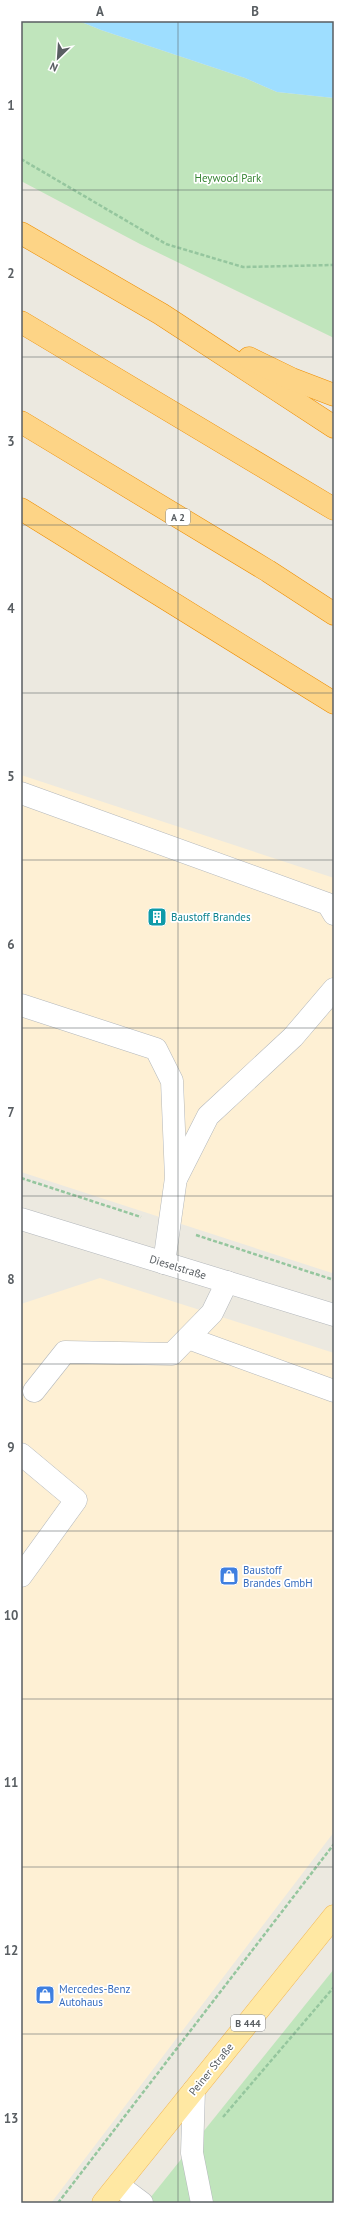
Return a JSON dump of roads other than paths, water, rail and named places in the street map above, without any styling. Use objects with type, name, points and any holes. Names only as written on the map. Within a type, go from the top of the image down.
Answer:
[{"type":"highway","points":[[21,233],[161,314],[334,427]]},
{"type":"highway","points":[[161,314],[292,379],[334,395]]},
{"type":"highway","points":[[21,322],[334,509]]},
{"type":"highway","name":"A 2","points":[[21,422],[261,566],[334,614]]},
{"type":"highway","points":[[21,509],[334,703]]},
{"type":"main road","name":"Peiner Straße","points":[[103,2203],[334,1916]]},
{"type":"street","points":[[21,792],[328,904],[334,914]]},
{"type":"street","points":[[176,1178],[208,1116],[293,1037],[334,989]]},
{"type":"street","points":[[21,1005],[156,1049],[172,1082],[176,1178],[164,1263]]},
{"type":"street","name":"Dieselstraße","points":[[22,1221],[334,1315]]},
{"type":"street","points":[[34,1391],[65,1352],[172,1354],[212,1313],[227,1282]]},
{"type":"street","points":[[188,1338],[334,1391]]},
{"type":"street","points":[[21,1454],[76,1500],[21,1576]]},
{"type":"street","points":[[194,2090],[192,2153],[202,2203]]},
{"type":"street","points":[[118,2185],[142,2203]]},
{"type":"water","points":[[79,21],[334,21],[334,98],[277,92],[245,78],[101,30]]},
{"type":"place","name":"Baustoff Brandes","points":[[157,917]]},
{"type":"place","name":"Baustoff Brandes GmbH","points":[[229,1576]]},
{"type":"place","name":"Mercedes-Benz Autohaus","points":[[45,1995]]},
{"type":"park label","name":"Heywood Park","points":[[228,178]]}]
